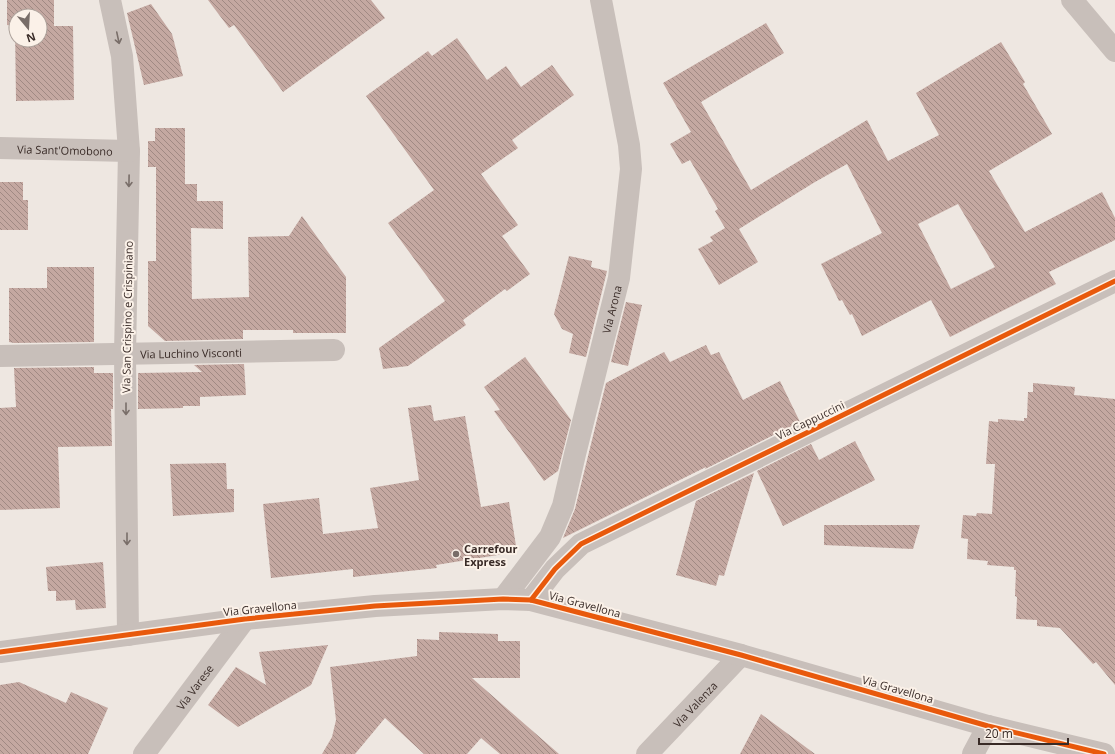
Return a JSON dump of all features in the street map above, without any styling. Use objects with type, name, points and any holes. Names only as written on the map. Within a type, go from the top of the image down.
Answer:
[{"type":"street","name":"Via San Crispino e Crispiniano","points":[[110,0],[122,56],[129,151],[126,354],[128,635]]},
{"type":"street","name":"Via Arona","points":[[503,599],[550,537],[563,506],[619,278],[631,169],[629,145],[601,0]]},
{"type":"street","points":[[1072,0],[1115,51]]},
{"type":"street","name":"Via Sant'Omobono","points":[[0,148],[129,151]]},
{"type":"street","name":"Via Cappuccini","points":[[531,600],[555,569],[581,544],[1115,281]]},
{"type":"street","name":"Via Luchino Visconti","points":[[0,356],[334,350]]},
{"type":"street","name":"Via Gravellona","points":[[0,652],[245,620],[375,606],[503,599],[531,600],[741,655],[988,726],[1104,754]]},
{"type":"street","name":"Via Varese","points":[[144,754],[245,620]]},
{"type":"street","name":"Via Valenza","points":[[647,754],[741,655]]},
{"type":"street","points":[[972,754],[988,726]]},
{"type":"building","points":[[7,0],[54,0],[54,26],[73,26],[74,100],[16,101],[15,48],[48,48],[48,8],[8,8],[8,25]]},
{"type":"building","points":[[208,0],[371,0],[385,18],[283,92],[234,25],[229,28]]},
{"type":"building","points":[[151,4],[172,34],[183,76],[144,85],[127,13]]},
{"type":"building","points":[[766,23],[784,53],[701,102],[751,190],[867,120],[888,161],[939,135],[916,93],[1001,42],[1025,82],[1023,84],[1052,134],[989,171],[1025,232],[1102,192],[1115,218],[1115,240],[1049,272],[1056,284],[950,337],[931,300],[862,336],[852,314],[850,315],[842,300],[839,301],[821,264],[882,233],[847,164],[739,229],[758,262],[719,285],[698,249],[713,241],[710,237],[725,228],[715,211],[718,209],[690,160],[682,164],[670,144],[691,132],[663,83]],"holes":[[[958,204],[995,267],[951,289],[918,224]]]},
{"type":"building","points":[[457,38],[487,80],[506,66],[521,87],[552,65],[574,95],[512,140],[518,148],[481,174],[518,225],[502,236],[530,274],[507,291],[505,289],[463,320],[466,325],[408,366],[383,369],[379,348],[445,301],[388,223],[434,190],[366,96],[428,51],[432,56]]},
{"type":"building","points":[[155,128],[185,128],[185,184],[197,184],[197,201],[223,201],[223,229],[191,228],[192,299],[249,297],[248,237],[289,236],[302,216],[346,277],[346,333],[293,333],[293,330],[243,330],[243,339],[165,341],[148,326],[148,261],[156,261],[156,167],[148,167],[148,141],[155,141]]},
{"type":"building","points":[[0,182],[23,182],[23,200],[28,200],[28,230],[0,230]]},
{"type":"building","points":[[569,256],[592,261],[591,267],[607,271],[586,357],[569,353],[573,334],[562,329],[554,314]]},
{"type":"building","points":[[47,267],[94,267],[94,342],[9,342],[9,288],[47,288]]},
{"type":"building","points":[[626,302],[642,305],[628,366],[611,362]]},
{"type":"building","points":[[706,345],[711,355],[719,352],[743,400],[780,381],[800,422],[563,538],[575,509],[606,383],[664,352],[670,362]]},
{"type":"building","points":[[525,357],[571,420],[558,471],[544,481],[494,411],[500,410],[484,387]]},
{"type":"building","points":[[244,364],[246,395],[200,397],[200,406],[138,409],[138,373],[202,372],[194,365]]},
{"type":"building","points":[[94,367],[94,373],[113,373],[113,409],[111,409],[112,446],[58,447],[60,508],[0,510],[0,408],[16,407],[14,368]]},
{"type":"building","points":[[1033,383],[1075,387],[1074,395],[1115,399],[1115,685],[1096,662],[1093,664],[1060,628],[1037,626],[1037,620],[1016,619],[1016,570],[1014,570],[1014,567],[987,565],[988,561],[967,559],[968,539],[961,538],[963,515],[976,516],[977,513],[992,514],[995,464],[986,464],[989,421],[998,422],[998,419],[1024,421],[1024,418],[1027,418],[1028,392],[1033,392]]},
{"type":"building","points":[[431,405],[434,421],[465,416],[481,507],[509,502],[517,552],[436,565],[437,568],[353,577],[353,569],[271,578],[263,504],[319,498],[323,534],[378,528],[370,488],[419,480],[408,408]]},
{"type":"building","points":[[855,441],[875,480],[783,526],[757,471],[811,444],[819,460]]},
{"type":"building","points":[[226,463],[227,489],[234,489],[234,512],[173,516],[170,464]]},
{"type":"building","points":[[754,473],[724,576],[719,575],[716,586],[676,575],[696,501]]},
{"type":"building","points":[[824,525],[920,525],[913,549],[824,545]]},
{"type":"building","points":[[103,562],[106,608],[76,610],[75,600],[56,601],[56,591],[48,591],[46,567]]},
{"type":"building","points":[[439,632],[498,634],[498,641],[520,641],[520,678],[472,678],[559,754],[500,754],[481,738],[467,754],[424,754],[385,718],[355,754],[322,754],[332,737],[336,720],[330,667],[417,656],[417,639],[439,640]]},
{"type":"building","points":[[328,645],[311,685],[238,727],[208,705],[236,667],[266,685],[259,652]]},
{"type":"building","points":[[19,682],[66,703],[71,692],[108,708],[88,754],[0,754],[0,685]]},
{"type":"building","points":[[761,714],[815,754],[740,754]]},
{"type":"cycle path","points":[[531,600],[555,569],[581,544],[1115,281]]},
{"type":"cycle path","points":[[0,652],[245,619],[375,606],[503,599],[531,600],[741,655],[988,726],[1104,754]]},
{"type":"place","name":"Carrefour Express","points":[[456,554]]}]
